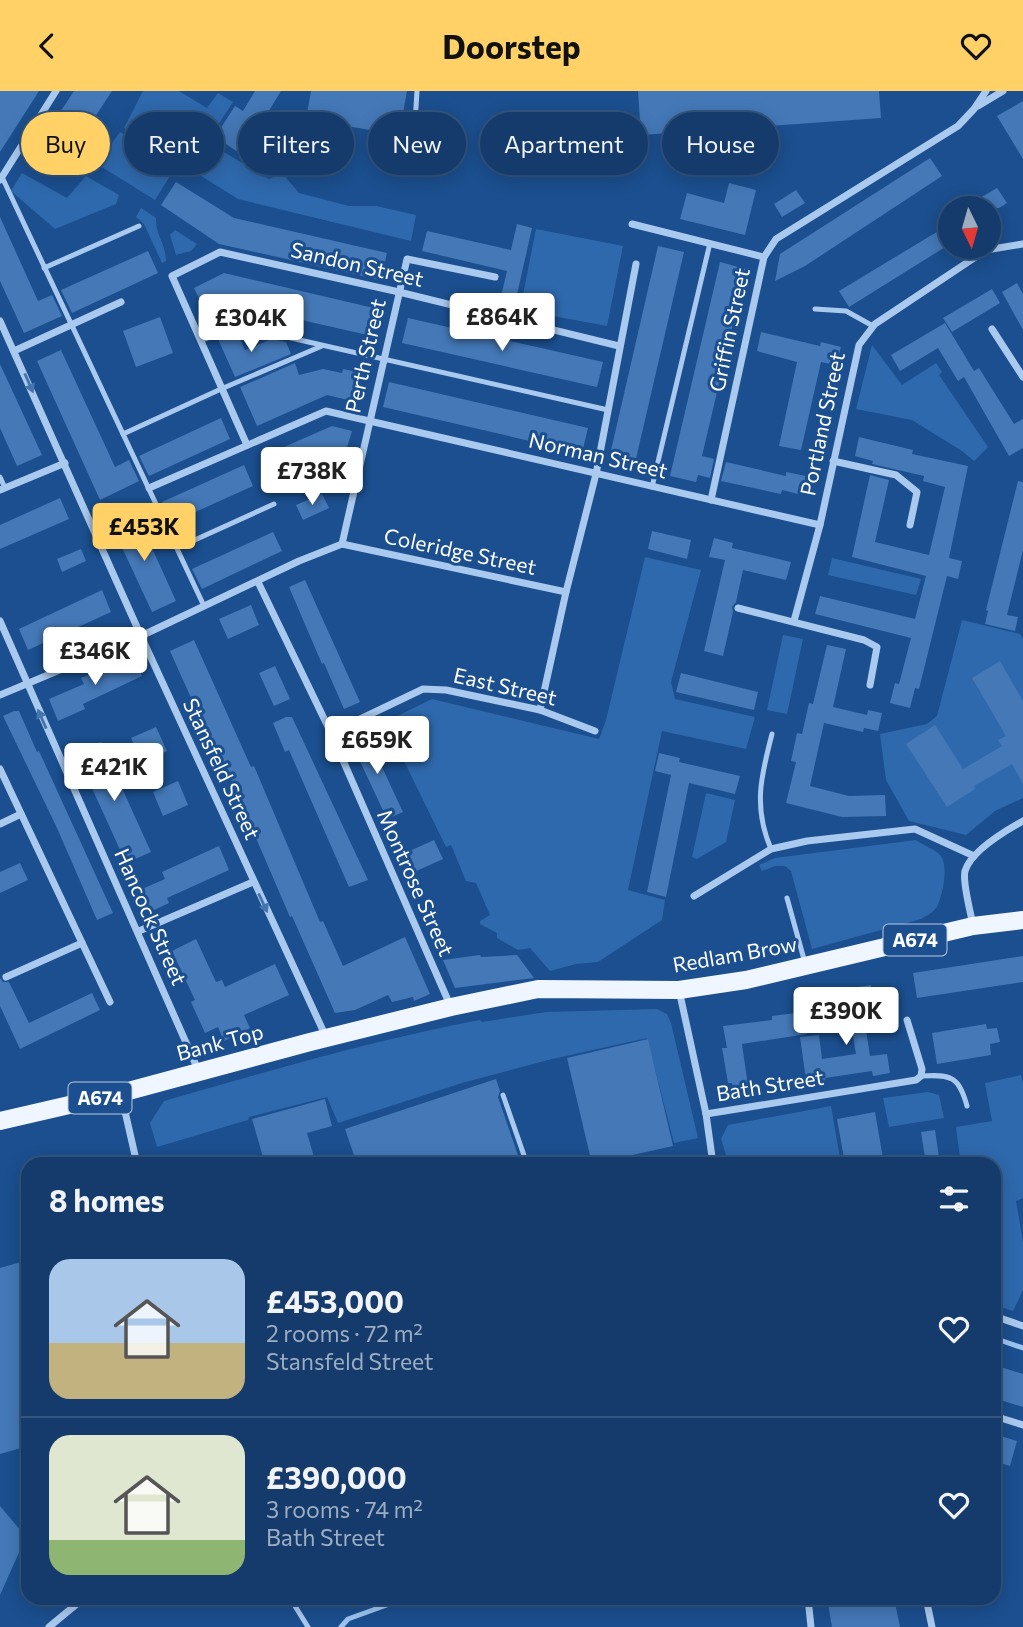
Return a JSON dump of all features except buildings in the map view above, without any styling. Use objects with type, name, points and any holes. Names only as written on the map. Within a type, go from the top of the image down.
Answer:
[{"type":"main road","name":"Redlam Brow","points":[[451,1007],[538,989],[679,989],[746,980],[973,926],[1023,920]]},
{"type":"main road","name":"Bank Top","points":[[0,1121],[121,1093],[451,1007]]},
{"type":"street","points":[[1,178],[56,91]]},
{"type":"street","name":"Griffin Street","points":[[711,500],[764,257],[776,239],[958,126],[986,91]]},
{"type":"street","name":"Griffin Street","points":[[974,109],[1003,91]]},
{"type":"street","points":[[632,223],[764,257]]},
{"type":"street","name":"Portland Street","points":[[794,621],[820,525],[859,345],[873,326],[986,250],[1023,244]]},
{"type":"street","name":"Sandon Street","points":[[200,341],[172,276],[220,252],[399,292],[619,346]]},
{"type":"street","name":"Perth Street","points":[[342,544],[408,258],[495,277]]},
{"type":"street","points":[[540,710],[596,474],[636,264]]},
{"type":"street","points":[[14,351],[121,302]]},
{"type":"street","name":"Stansfeld Street","points":[[0,321],[253,882],[327,1038]]},
{"type":"street","points":[[992,329],[1023,377]]},
{"type":"street","points":[[200,341],[247,445]]},
{"type":"street","name":"Norman Street","points":[[149,488],[326,411],[820,525]]},
{"type":"street","points":[[833,461],[896,475],[917,492],[910,525]]},
{"type":"street","points":[[2,489],[65,463]]},
{"type":"street","points":[[0,695],[141,636],[342,544]]},
{"type":"street","name":"Coleridge Street","points":[[342,544],[566,592]]},
{"type":"street","name":"Montrose Street","points":[[258,582],[331,733],[451,1007]]},
{"type":"street","points":[[738,608],[864,640],[877,647],[870,685]]},
{"type":"street","name":"Hancock Street","points":[[0,621],[200,1073]]},
{"type":"street","name":"East Street","points":[[331,733],[423,689],[446,690],[540,710],[595,731]]},
{"type":"street","points":[[0,769],[110,1002]]},
{"type":"street","points":[[0,824],[21,814]]},
{"type":"street","points":[[973,926],[965,872],[974,856],[1006,830],[1023,821]]},
{"type":"street","points":[[694,896],[771,849],[807,841],[915,829],[974,856]]},
{"type":"street","points":[[139,932],[253,882]]},
{"type":"street","points":[[6,978],[82,943]]},
{"type":"street","points":[[679,989],[706,1114],[712,1157]]},
{"type":"street","points":[[907,1020],[922,1076]]},
{"type":"street","name":"Bath Street","points":[[706,1114],[916,1080],[922,1076]]},
{"type":"street","points":[[121,1093],[135,1157]]},
{"type":"street","points":[[1001,1318],[1023,1326]]},
{"type":"street","points":[[1001,1418],[1023,1425]]},
{"type":"street","points":[[49,1627],[76,1605]]},
{"type":"street","points":[[809,1605],[811,1627]]},
{"type":"street","points":[[927,1605],[932,1627]]},
{"type":"lane","points":[[416,112],[417,91]]},
{"type":"lane","points":[[1,178],[204,606]]},
{"type":"lane","points":[[44,268],[139,226]]},
{"type":"lane","points":[[652,487],[710,243]]},
{"type":"lane","points":[[815,309],[846,311],[873,326]]},
{"type":"lane","points":[[200,341],[238,326],[608,410]]},
{"type":"lane","points":[[123,435],[324,345]]},
{"type":"lane","points":[[0,477],[2,489]]},
{"type":"lane","points":[[177,548],[274,504]]},
{"type":"lane","points":[[771,849],[760,811],[760,782],[772,734]]},
{"type":"lane","points":[[788,898],[806,966]]},
{"type":"lane","points":[[922,1076],[939,1075],[957,1080],[967,1106]]},
{"type":"lane","points":[[503,1095],[525,1157]]},
{"type":"lane","points":[[294,1605],[308,1627]]},
{"type":"shaded area","points":[[143,91],[179,91],[207,108],[218,93],[233,102],[224,116],[224,112],[132,112]]},
{"type":"shaded area","points":[[120,132],[124,134],[124,175],[171,175],[155,200],[110,172],[110,146]]},
{"type":"shaded area","points":[[224,152],[238,160],[238,175],[262,175],[269,179],[284,175],[299,193],[349,206],[376,206],[416,215],[411,241],[238,199],[199,175],[224,175]]},
{"type":"shaded area","points":[[21,175],[26,175],[67,198],[86,176],[119,195],[116,204],[55,229],[11,191]]},
{"type":"shaded area","points":[[141,208],[156,218],[166,261],[162,263],[144,224],[136,217]]},
{"type":"shaded area","points":[[536,229],[623,246],[607,326],[520,310]]},
{"type":"shaded area","points":[[175,230],[197,244],[191,251],[176,255],[170,235]]},
{"type":"shaded area","points":[[872,345],[902,385],[936,363],[942,372],[939,375],[988,447],[974,461],[912,420],[856,409]]},
{"type":"shaded area","points":[[645,557],[701,570],[671,682],[675,699],[755,717],[746,749],[662,731],[628,890],[665,900],[662,920],[598,962],[550,971],[530,948],[518,950],[497,938],[497,933],[480,924],[480,921],[490,915],[476,883],[466,881],[451,845],[446,847],[385,722],[432,699],[599,739],[606,720]]},
{"type":"shaded area","points":[[832,558],[921,579],[916,595],[828,575]]},
{"type":"shaded area","points":[[962,620],[1020,634],[1023,639],[1023,798],[995,811],[966,835],[909,821],[886,780],[880,734],[927,724],[937,716]]},
{"type":"shaded area","points":[[783,635],[803,639],[787,714],[767,710]]},
{"type":"shaded area","points":[[706,793],[735,800],[726,842],[697,859],[692,857]]},
{"type":"shaded area","points":[[916,840],[938,853],[943,860],[943,887],[935,910],[921,919],[812,949],[791,871],[785,866],[775,866],[762,871],[759,865],[775,858]]},
{"type":"shaded area","points":[[657,1009],[667,1014],[671,1023],[698,1138],[674,1143],[647,1038],[462,1083],[338,1123],[327,1097],[249,1117],[248,1120],[157,1147],[150,1123],[164,1101],[400,1037],[480,1020],[482,1022],[546,1012]]},
{"type":"shaded area","points":[[1021,1075],[1023,1084],[1023,1198],[1016,1201],[1023,1242],[1023,1290],[1013,1311],[1001,1307],[1001,1157],[960,1157],[956,1127],[992,1121],[985,1083]]},
{"type":"shaded area","points":[[928,1092],[939,1095],[944,1118],[889,1127],[883,1098]]},
{"type":"shaded area","points":[[831,1106],[840,1157],[727,1157],[721,1139],[728,1125]]},
{"type":"waterway","points":[[1001,1340],[1023,1348]]},
{"type":"waterway","points":[[341,1627],[348,1619],[387,1605]]}]
